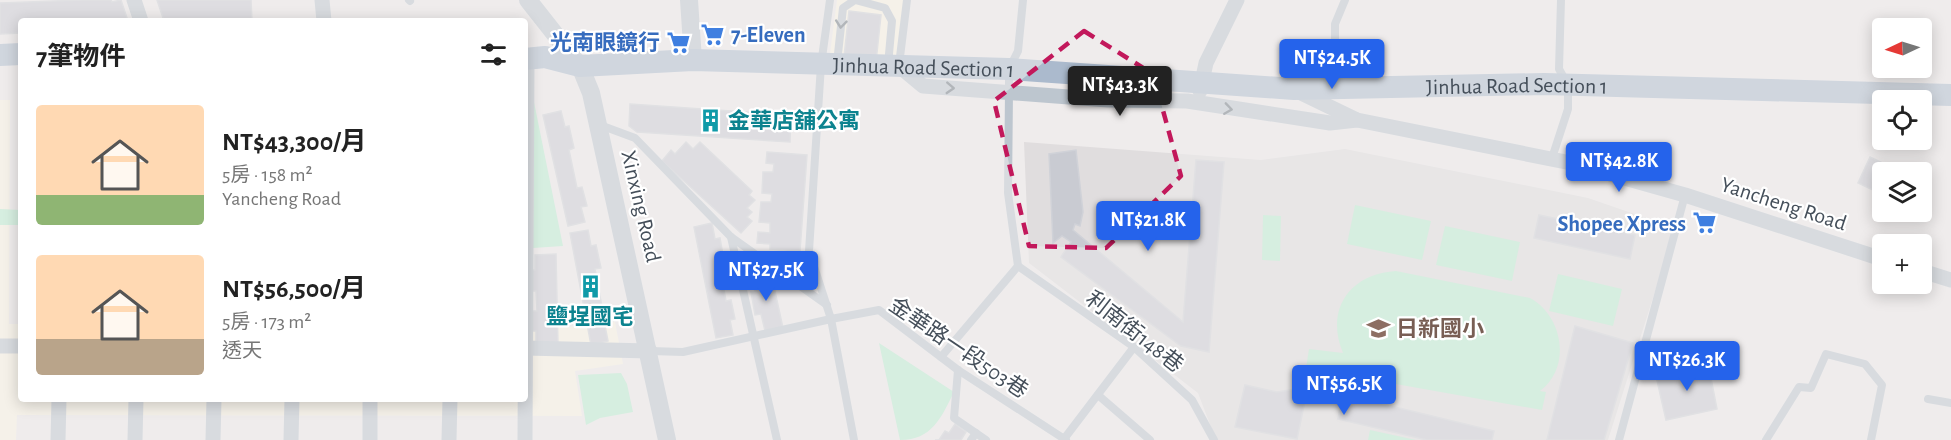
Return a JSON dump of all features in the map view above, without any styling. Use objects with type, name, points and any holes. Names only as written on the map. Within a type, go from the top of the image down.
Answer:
[{"type":"main road","points":[[0,55],[18,54]]},
{"type":"main road","name":"Jinhua Road Section 1","points":[[528,58],[545,57],[580,66],[693,60],[894,66],[1009,80],[1199,92],[1568,85],[1951,95]]},
{"type":"street","points":[[134,0],[140,18]]},
{"type":"street","points":[[322,0],[324,18]]},
{"type":"street","name":"Xinxing Road","points":[[528,0],[580,66],[591,93],[650,351],[667,440]]},
{"type":"street","points":[[689,0],[693,60]]},
{"type":"street","points":[[1199,92],[1206,63],[1237,0]]},
{"type":"street","name":"Yancheng Road","points":[[1294,89],[1357,120],[1552,158],[1685,195],[1872,255]]},
{"type":"street","name":"Yancheng Road","points":[[1199,92],[1330,123],[1357,120]]},
{"type":"street","points":[[1932,274],[1951,280]]},
{"type":"street","points":[[0,346],[18,346]]},
{"type":"street","points":[[528,348],[650,351]]},
{"type":"street","points":[[58,440],[59,402]]},
{"type":"street","points":[[135,440],[136,402]]},
{"type":"street","points":[[213,440],[214,402]]},
{"type":"street","points":[[291,440],[292,402]]},
{"type":"street","points":[[370,402],[370,440]]},
{"type":"street","points":[[449,440],[450,402]]},
{"type":"street","points":[[525,402],[525,440]]},
{"type":"lane","points":[[830,0],[829,65],[809,251],[831,319],[854,440]]},
{"type":"lane","points":[[829,65],[843,8],[855,0],[885,8],[892,21],[894,66]]},
{"type":"lane","points":[[894,66],[907,0]]},
{"type":"lane","points":[[941,357],[1018,266],[1008,193],[1009,80],[1018,51],[1023,0]]},
{"type":"lane","points":[[1335,89],[1335,24],[1345,0]]},
{"type":"lane","points":[[1552,158],[1568,110],[1568,85],[1559,69],[1561,0]]},
{"type":"lane","points":[[599,125],[635,138],[731,237],[827,304]]},
{"type":"lane","points":[[1619,440],[1685,195]]},
{"type":"lane","points":[[731,237],[777,440]]},
{"type":"lane","name":"利南街148巷","points":[[1018,266],[1134,347],[1192,400],[1214,440]]},
{"type":"lane","name":"金華路一段503巷","points":[[650,351],[683,352],[879,310],[958,370],[1065,439],[1134,347]]},
{"type":"lane","points":[[1766,440],[1799,387],[1811,388],[1826,354],[1865,364],[1882,384],[1871,440]]},
{"type":"lane","points":[[958,370],[954,418],[986,440]]},
{"type":"lane","points":[[1098,395],[1150,440]]},
{"type":"lane","points":[[1928,399],[1951,403]]},
{"type":"lane","points":[[971,440],[976,433]]},
{"type":"highlighted area","points":[[1084,31],[1153,74],[1181,176],[1106,248],[1029,246],[994,101]]},
{"type":"shaded area","points":[[837,0],[904,0],[898,63],[829,61]]},
{"type":"shaded area","points":[[0,100],[10,100],[9,324],[18,324],[18,402],[528,402],[528,327],[568,327],[615,322],[623,364],[575,371],[582,416],[17,415],[16,440],[0,440]]},
{"type":"shaded area","name":"日新國小","points":[[1024,142],[1261,160],[1345,149],[1588,198],[1675,228],[1608,440],[1216,440],[1198,393],[1029,263]]},
{"type":"green space","points":[[534,102],[563,246],[533,248]]},
{"type":"green space","points":[[1355,205],[1431,221],[1422,260],[1347,244]]},
{"type":"green space","points":[[0,209],[18,210],[18,225],[0,225]]},
{"type":"green space","points":[[1263,215],[1281,216],[1280,261],[1262,260]]},
{"type":"green space","points":[[1445,226],[1520,242],[1512,281],[1436,265]]},
{"type":"green space","points":[[1396,271],[1530,298],[1541,306],[1556,329],[1560,356],[1557,369],[1540,391],[1546,392],[1542,410],[1306,368],[1309,349],[1343,353],[1338,337],[1339,309],[1345,297],[1354,287],[1365,279]]},
{"type":"green space","points":[[1558,274],[1622,289],[1613,326],[1549,311]]},
{"type":"green space","points":[[879,343],[954,392],[940,419],[928,432],[920,436],[900,440]]},
{"type":"green space","points":[[621,373],[627,384],[633,412],[600,418],[586,425],[578,375]]},
{"type":"green space","points":[[1370,430],[1416,440],[1368,440]]},
{"type":"building","points":[[121,0],[127,18],[18,18],[18,33],[0,34],[0,3]]},
{"type":"building","points":[[157,0],[251,0],[252,18],[163,18]]},
{"type":"building","points":[[849,11],[881,15],[876,62],[844,57]]},
{"type":"building","name":"金華店舖公寓","points":[[630,104],[791,115],[790,142],[637,132],[629,126]]},
{"type":"building","points":[[561,111],[565,127],[569,126],[574,148],[569,150],[577,188],[582,187],[587,206],[581,207],[585,222],[568,226],[543,115]]},
{"type":"building","name":"金華店舖公寓","points":[[686,142],[693,149],[700,142],[752,191],[749,195],[755,200],[747,208],[752,212],[747,217],[752,221],[741,233],[662,161],[671,150],[675,154]]},
{"type":"building","points":[[1076,150],[1083,212],[1080,226],[1075,224],[1073,230],[1183,322],[1196,160],[1224,162],[1209,352],[1181,346],[1061,257],[1071,242],[1062,236],[1053,243],[1049,154]]},
{"type":"building","name":"金華店舖公寓","points":[[767,152],[807,155],[800,251],[770,249],[770,244],[757,243],[758,232],[770,233],[770,223],[759,222],[761,202],[771,202],[772,194],[762,193],[763,172],[773,172],[774,164],[766,163]]},
{"type":"building","points":[[1870,157],[1880,162],[1872,162],[1872,190],[1858,183]]},
{"type":"building","points":[[1539,215],[1635,235],[1630,259],[1534,238]]},
{"type":"building","points":[[712,223],[715,239],[720,238],[724,261],[719,262],[726,301],[731,300],[735,319],[730,320],[733,335],[716,338],[694,227]]},
{"type":"building","name":"鹽埕國宅","points":[[588,230],[591,246],[596,245],[601,268],[595,269],[602,307],[607,306],[611,325],[605,326],[608,341],[591,345],[570,233]]},
{"type":"building","name":"鹽埕國宅","points":[[556,254],[558,346],[536,347],[536,331],[532,331],[531,311],[537,311],[536,291],[531,291],[531,270],[535,270],[535,255]]},
{"type":"building","points":[[771,273],[783,328],[765,331],[761,314],[755,315],[751,292],[755,292],[752,277]]},
{"type":"building","points":[[1575,326],[1633,343],[1604,440],[1547,440]]},
{"type":"building","points":[[1708,363],[1717,409],[1666,420],[1656,376]]},
{"type":"building","points":[[1296,383],[1494,431],[1492,440],[1427,440],[1338,419],[1341,402],[1306,396],[1297,439],[1235,427],[1245,385],[1277,392],[1296,389]]},
{"type":"building","points":[[955,424],[966,432],[961,440],[939,440],[945,431],[949,433]]},
{"type":"place","name":"7-Eleven","points":[[713,34]]},
{"type":"place","name":"光南眼鏡行","points":[[678,42]]},
{"type":"place","name":"金華店舖公寓","points":[[710,120]]},
{"type":"place","name":"Shopee Xpress","points":[[1704,223]]},
{"type":"place","name":"鹽埕國宅","points":[[590,287]]},
{"type":"place","name":"日新國小","points":[[1378,328]]}]
